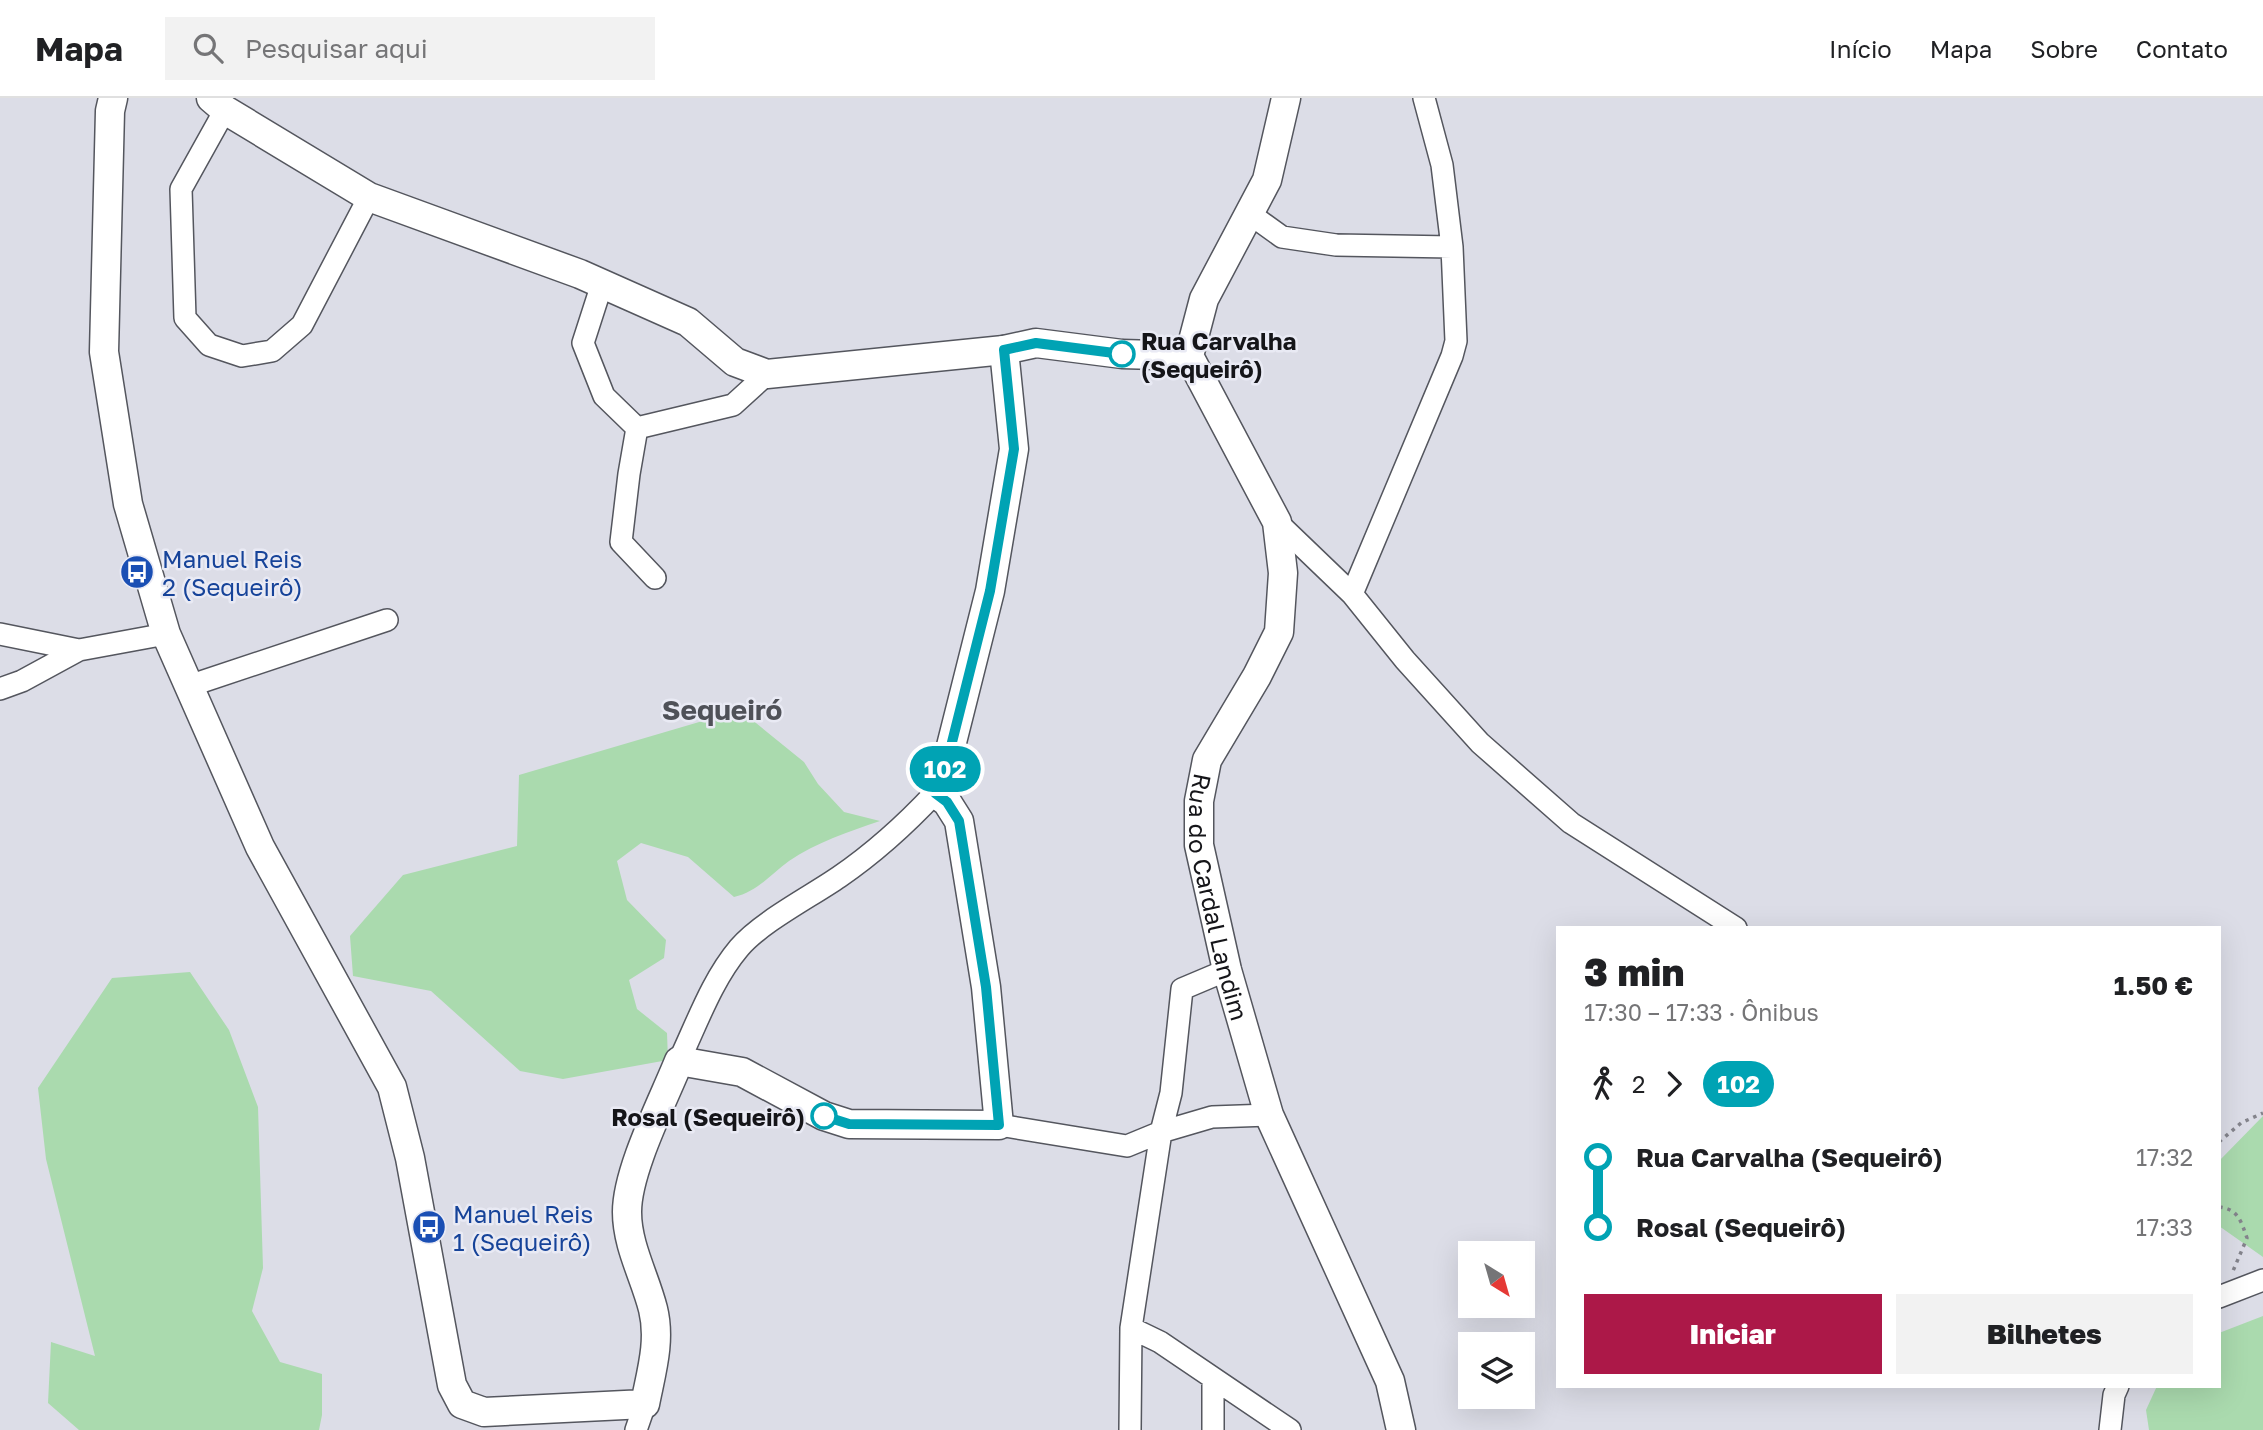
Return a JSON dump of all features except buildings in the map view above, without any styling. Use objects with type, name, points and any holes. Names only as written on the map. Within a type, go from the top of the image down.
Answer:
[{"type":"street","points":[[113,98],[110,111],[104,352],[128,503],[166,634],[260,847],[392,1087],[410,1158],[452,1385],[462,1404],[484,1412],[641,1417],[656,1349],[653,1311],[633,1250],[627,1212],[633,1174],[679,1061],[721,972],[741,946],[774,919],[841,876],[909,821],[935,793],[945,770],[990,591],[1014,449],[1004,350]]},
{"type":"street","points":[[369,197],[302,325],[272,351],[242,356],[209,345],[186,318],[181,188],[218,104],[369,197],[602,284],[688,322],[736,362],[767,374],[1004,350],[1036,343],[1122,354],[1189,356],[1204,299],[1266,180],[1286,98]]},
{"type":"street","points":[[1352,594],[1456,341],[1452,247],[1442,165],[1424,98]]},
{"type":"street","points":[[1250,214],[1282,237],[1336,245],[1452,247]]},
{"type":"street","points":[[602,284],[583,344],[604,396],[637,428]]},
{"type":"street","name":"Rua do Cardal Landim","points":[[1189,356],[1277,522],[1283,573],[1279,632],[1258,676],[1207,760],[1199,802],[1199,845],[1227,970],[1269,1115],[1390,1381],[1401,1430]]},
{"type":"street","points":[[637,428],[733,405],[767,374]]},
{"type":"street","points":[[637,428],[621,542],[655,578]]},
{"type":"street","points":[[1277,522],[1352,594],[1405,660],[1480,743],[1571,823],[1734,926]]},
{"type":"street","points":[[189,686],[387,620]]},
{"type":"street","points":[[0,634],[79,650]]},
{"type":"street","points":[[0,689],[22,681],[79,650],[166,634]]},
{"type":"street","points":[[935,793],[947,802],[959,821],[986,987],[999,1125]]},
{"type":"street","points":[[1130,1430],[1131,1328],[1161,1132],[1171,1093],[1182,989],[1227,970]]},
{"type":"street","points":[[679,1061],[742,1072],[824,1116],[849,1124],[999,1125],[1127,1146],[1161,1132],[1212,1117],[1269,1115]]},
{"type":"street","points":[[2221,1296],[2263,1280]]},
{"type":"street","points":[[1131,1328],[1160,1342],[1290,1430]]},
{"type":"street","points":[[1213,1378],[1213,1430]]},
{"type":"street","points":[[2110,1430],[2117,1388]]},
{"type":"path","points":[[2221,1140],[2241,1123],[2263,1113]]},
{"type":"path","points":[[2221,1207],[2230,1208],[2241,1219],[2247,1238],[2240,1258],[2221,1293]]},
{"type":"green space","points":[[740,710],[804,762],[818,784],[844,812],[880,821],[811,848],[789,861],[756,887],[734,897],[688,857],[641,843],[617,861],[627,900],[666,940],[664,958],[629,980],[637,1009],[667,1033],[668,1060],[563,1079],[520,1071],[431,991],[353,976],[350,936],[403,875],[517,846],[519,775]]},
{"type":"green space","points":[[190,972],[229,1030],[258,1107],[263,1268],[252,1311],[280,1362],[322,1374],[322,1415],[319,1430],[79,1430],[48,1403],[51,1342],[95,1356],[46,1159],[38,1088],[112,978]]},
{"type":"green space","points":[[2263,1116],[2263,1257],[2221,1227],[2221,1159]]},
{"type":"green space","points":[[2263,1316],[2263,1430],[2149,1430],[2146,1410],[2156,1388],[2221,1388],[2221,1332]]},
{"type":"bus line","name":"102","points":[[824,1116],[849,1124],[999,1125],[986,987],[959,821],[947,802],[935,793],[945,770],[990,591],[1014,449],[1004,350],[1036,343],[1122,354]]},
{"type":"place","name":"Rua Carvalha (Sequeirô)","points":[[1122,354]]},
{"type":"place","name":"Manuel Reis 2 (Sequeirô)","points":[[137,572]]},
{"type":"place","name":"Rosal (Sequeirô)","points":[[824,1116]]},
{"type":"place","name":"Manuel Reis 1 (Sequeirô)","points":[[429,1227]]},
{"type":"district","name":"Sequeiró","points":[[722,709]]}]
